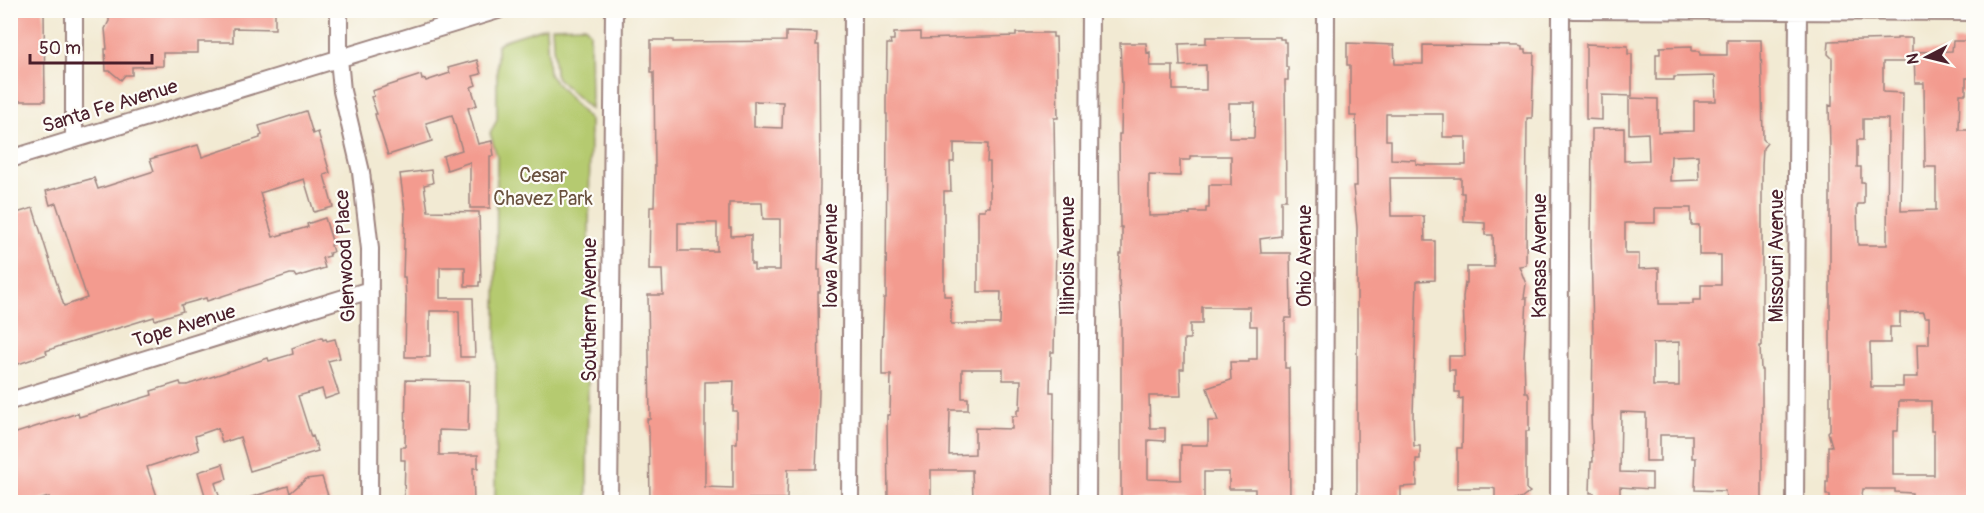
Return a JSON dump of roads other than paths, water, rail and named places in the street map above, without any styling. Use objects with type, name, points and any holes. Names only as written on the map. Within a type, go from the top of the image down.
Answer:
[{"type":"street","points":[[74,10],[74,139]]},
{"type":"street","name":"Glenwood Place","points":[[339,10],[342,91],[361,172],[370,249],[369,502]]},
{"type":"street","name":"Southern Avenue","points":[[609,502],[614,10]]},
{"type":"street","name":"Iowa Avenue","points":[[850,502],[853,10]]},
{"type":"street","name":"Illinois Avenue","points":[[1087,502],[1090,10]]},
{"type":"street","name":"Ohio Avenue","points":[[1324,502],[1326,10]]},
{"type":"street","name":"Kansas Avenue","points":[[1559,502],[1561,10]]},
{"type":"street","points":[[1573,10],[1974,12]]},
{"type":"street","name":"Santa Fe Avenue","points":[[10,159],[495,11]]},
{"type":"street","name":"Missouri Avenue","points":[[1795,502],[1798,11]]},
{"type":"street","name":"Tope Avenue","points":[[10,401],[370,290]]},
{"type":"park label","name":"Cesar Chavez Park","points":[[543,186]]}]
